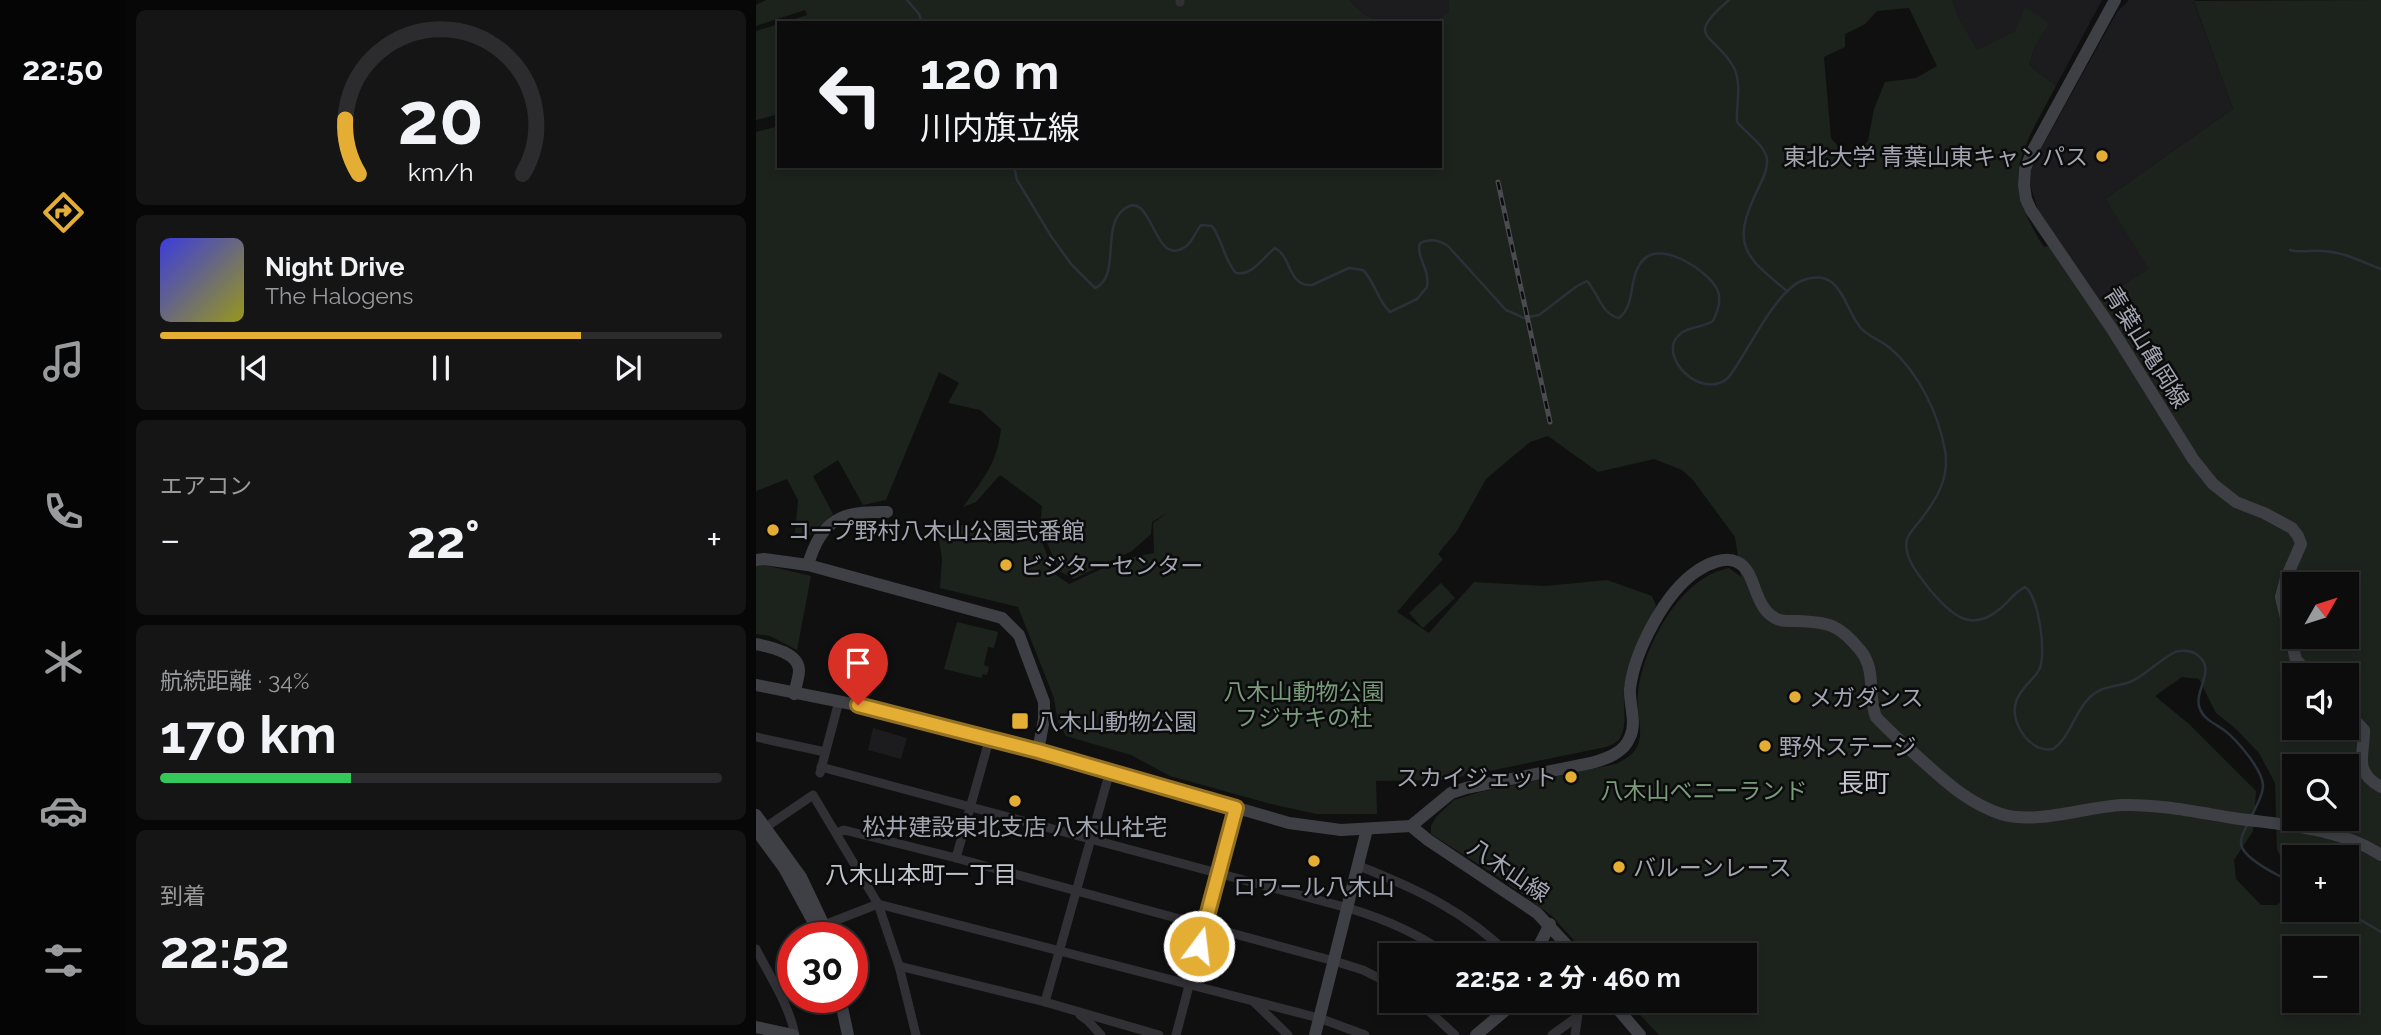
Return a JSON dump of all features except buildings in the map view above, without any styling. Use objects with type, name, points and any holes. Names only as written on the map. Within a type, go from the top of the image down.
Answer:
[{"type":"street","name":"青葉山亀岡線","points":[[2115,0],[2032,150],[2025,169],[2026,199],[2040,225],[2090,296],[2206,476],[2236,502],[2292,528],[2298,536],[2301,544],[2281,597],[2296,660],[2299,663]]},
{"type":"street","points":[[808,565],[817,538],[828,525],[852,513],[887,512]]},
{"type":"street","points":[[756,560],[808,565],[995,615],[1008,622],[1019,635],[1044,702],[1038,751]]},
{"type":"street","points":[[757,689],[839,701],[990,737],[1289,823],[1367,830],[1411,826],[1451,793],[1591,762],[1617,752],[1630,737],[1630,689],[1639,658],[1658,616],[1684,581],[1698,570],[1724,560],[1743,566],[1762,606],[1776,619],[1822,622],[1830,624],[1848,637],[1869,665],[1872,706],[1876,717],[1970,801],[2004,815],[2032,817],[2123,805],[2179,809],[2348,838],[2365,844],[2381,855]]},
{"type":"street","points":[[756,644],[774,648],[792,657],[797,663],[799,668],[794,694]]},
{"type":"street","points":[[839,701],[820,770],[1090,838],[1348,908],[1379,917],[1428,943]]},
{"type":"street","points":[[2359,725],[2364,730],[2361,759],[2364,772],[2373,783],[2381,787]]},
{"type":"street","points":[[756,737],[825,752]]},
{"type":"street","points":[[956,858],[990,737]]},
{"type":"street","points":[[1045,1002],[1110,771]]},
{"type":"street","points":[[759,830],[813,795],[878,904],[899,966],[917,1035]]},
{"type":"street","points":[[1176,1035],[1236,808]]},
{"type":"street","points":[[756,816],[759,830],[784,868],[813,922]]},
{"type":"street","name":"八木山線","points":[[1411,826],[1537,914],[1550,924],[1566,943]]},
{"type":"street","points":[[759,830],[801,877],[823,922]]},
{"type":"street","points":[[1315,1035],[1367,830]]},
{"type":"street","points":[[837,833],[844,831],[956,858],[1334,961],[1379,978]]},
{"type":"street","points":[[1359,866],[1406,884],[1441,902],[1495,943]]},
{"type":"street","points":[[832,922],[878,904],[1319,1017],[1364,1035]]},
{"type":"street","points":[[1540,943],[1550,924]]},
{"type":"street","points":[[756,950],[761,966],[779,993],[792,1022],[794,1035],[756,1027]]},
{"type":"street","points":[[899,966],[1069,1008],[1159,1035]]},
{"type":"street","points":[[1253,1001],[1288,1035]]},
{"type":"street","points":[[1069,1008],[1088,1021],[1101,1035]]},
{"type":"street","points":[[843,1013],[848,1035]]},
{"type":"street","points":[[852,1013],[856,1035]]},
{"type":"street","points":[[1431,1013],[1455,1035]]},
{"type":"street","points":[[1476,1035],[1497,1013]]},
{"type":"street","points":[[1575,1035],[1578,1013]]},
{"type":"street","points":[[1621,1013],[1640,1035]]},
{"type":"street","points":[[1552,1035],[1577,1017]]},
{"type":"shaded area","points":[[1349,0],[1449,0],[1450,12],[1434,21],[1377,21],[1364,14]]},
{"type":"shaded area","name":"東北大学 青葉山東キャンパス","points":[[1952,0],[2102,0],[2056,86],[2029,65],[2035,46],[2048,22],[2015,31],[1976,51]]},
{"type":"shaded area","name":"東北大学 青葉山東キャンパス","points":[[2129,0],[2195,0],[2233,109],[2105,199],[2150,269],[2098,300],[2038,210],[2030,184],[2031,171],[2117,12]]},
{"type":"shaded area","points":[[873,728],[907,738],[901,759],[868,750]]},
{"type":"green space","points":[[766,0],[1349,0],[1364,14],[1377,21],[788,21],[807,15],[805,10],[756,26],[756,5]]},
{"type":"green space","points":[[1449,0],[1952,0],[1977,50],[2015,31],[2025,7],[2049,23],[2035,46],[2029,65],[2056,86],[2025,148],[2018,183],[2030,222],[2044,247],[2051,248],[2091,305],[2149,269],[2105,199],[2233,109],[2194,1],[2381,0],[2381,1035],[1659,1035],[1638,1013],[1757,1013],[1757,943],[1576,943],[1552,916],[1500,878],[1431,834],[1431,826],[1436,817],[1454,800],[1480,792],[1616,764],[1631,755],[1637,747],[1640,734],[1637,700],[1641,675],[1647,655],[1667,617],[1680,599],[1711,574],[1729,568],[1741,577],[1735,537],[1693,480],[1682,470],[1654,459],[1598,472],[1548,436],[1530,442],[1486,479],[1457,531],[1438,554],[1443,559],[1397,612],[1429,633],[1474,582],[1545,586],[1607,580],[1652,596],[1656,606],[1634,653],[1625,683],[1624,725],[1619,740],[1606,747],[1445,780],[1376,781],[1377,814],[1317,814],[1275,805],[1170,776],[1131,755],[1066,736],[1058,722],[1054,698],[1018,607],[940,588],[942,559],[937,527],[940,523],[1038,533],[1055,574],[1069,584],[1123,559],[1154,553],[1153,523],[1169,512],[1152,522],[1151,534],[1132,551],[1074,579],[1059,571],[1040,526],[1042,506],[1000,475],[976,502],[963,507],[992,462],[1001,429],[980,410],[948,403],[959,383],[939,372],[886,500],[863,505],[838,460],[813,476],[833,514],[809,536],[795,533],[798,500],[787,479],[756,491],[756,132],[777,127],[777,168],[1442,168],[1442,21],[1434,21],[1449,12]],"holes":[[[1909,8],[1937,66],[1916,78],[1885,82],[1874,109],[1868,141],[1849,159],[1831,138],[1824,57],[1845,47],[1845,34],[1865,24],[1877,11]],[[2182,677],[2199,679],[2216,713],[2259,753],[2275,783],[2277,850],[2282,859],[2282,845],[2359,845],[2359,922],[2282,922],[2282,901],[2277,905],[2261,905],[2236,879],[2234,860],[2253,831],[2256,791],[2189,724],[2155,696]]]},
{"type":"green space","points":[[777,25],[777,115],[756,120],[756,31]]},
{"type":"green space","points":[[764,565],[811,576],[797,650],[770,636],[756,634],[756,566]]},
{"type":"green space","points":[[1441,583],[1455,598],[1423,628],[1409,613]]},
{"type":"green space","points":[[957,622],[998,632],[994,648],[988,647],[984,665],[989,667],[987,675],[983,674],[981,678],[944,669]]},
{"type":"waterway","points":[[907,0],[921,21]]},
{"type":"waterway","points":[[1729,0],[1707,22],[1705,30],[1734,68],[1738,88],[1737,122],[1759,145],[1767,160],[1745,224],[1746,248],[1761,268],[1787,291]]},
{"type":"waterway","points":[[1014,168],[1017,180],[1051,236],[1071,264],[1095,288],[1103,282],[1107,274],[1113,228],[1117,218],[1123,210],[1133,205],[1141,208],[1159,238],[1166,247],[1174,251],[1188,245],[1201,225],[1212,226],[1236,273],[1253,269],[1275,248],[1285,258],[1294,277],[1304,284],[1312,285],[1349,268],[1363,270],[1390,312],[1417,299],[1427,287],[1427,275],[1419,248],[1420,243],[1431,240],[1448,246],[1506,310],[1524,318],[1539,315],[1587,281],[1608,313],[1619,318],[1628,305],[1635,273],[1644,259],[1652,254],[1673,256],[1695,267],[1717,289],[1719,305],[1713,321],[1682,333],[1673,345],[1678,365],[1685,374],[1706,384],[1717,384],[1728,378],[1771,311],[1791,288],[1801,281],[1825,278],[1839,290],[1860,327],[1890,348],[1910,369],[1926,394],[1938,422],[1946,461],[1943,480],[1931,506],[1907,539],[1906,546],[1918,574],[1954,614],[1971,620],[1990,616],[2025,587],[2034,602],[2042,640],[2041,663],[2015,706],[2017,722],[2025,736],[2037,747],[2053,749],[2064,738],[2080,710],[2094,693],[2136,679],[2175,652],[2191,652],[2196,654],[2205,666],[2198,702],[2202,713],[2242,748],[2262,780],[2261,795],[2251,817]]},
{"type":"waterway","points":[[2290,250],[2338,253],[2381,269]]},
{"type":"waterway","points":[[2248,823],[2241,839],[2243,850],[2263,867],[2282,877]]},
{"type":"waterway","points":[[2359,919],[2381,932]]},
{"type":"railway","points":[[1498,182],[1550,422]]},
{"type":"place","name":"東北大学 青葉山東キャンパス","points":[[2102,156]]},
{"type":"place","name":"コープ野村八木山公園弐番館","points":[[773,530]]},
{"type":"place","name":"ビジターセンター","points":[[1006,565]]},
{"type":"place","name":"メガダンス","points":[[1795,697]]},
{"type":"place","name":"八木山動物公園","points":[[1020,721]]},
{"type":"place","name":"野外ステージ","points":[[1765,746]]},
{"type":"place","name":"スカイジェット","points":[[1571,777]]},
{"type":"place","name":"松井建設東北支店 八木山社宅","points":[[1015,801]]},
{"type":"place","name":"ロワール八木山","points":[[1314,861]]},
{"type":"place","name":"バルーンレース","points":[[1619,867]]},
{"type":"district","name":"長町","points":[[1864,783]]},
{"type":"district","name":"八木山本町一丁目","points":[[921,874]]},
{"type":"route","points":[[858,705],[1038,751],[1236,808],[1199,946]]},
{"type":"park label","name":"八木山動物公園 フジサキの杜","points":[[1304,704]]},
{"type":"park label","name":"八木山ベニーランド","points":[[1704,790]]}]
